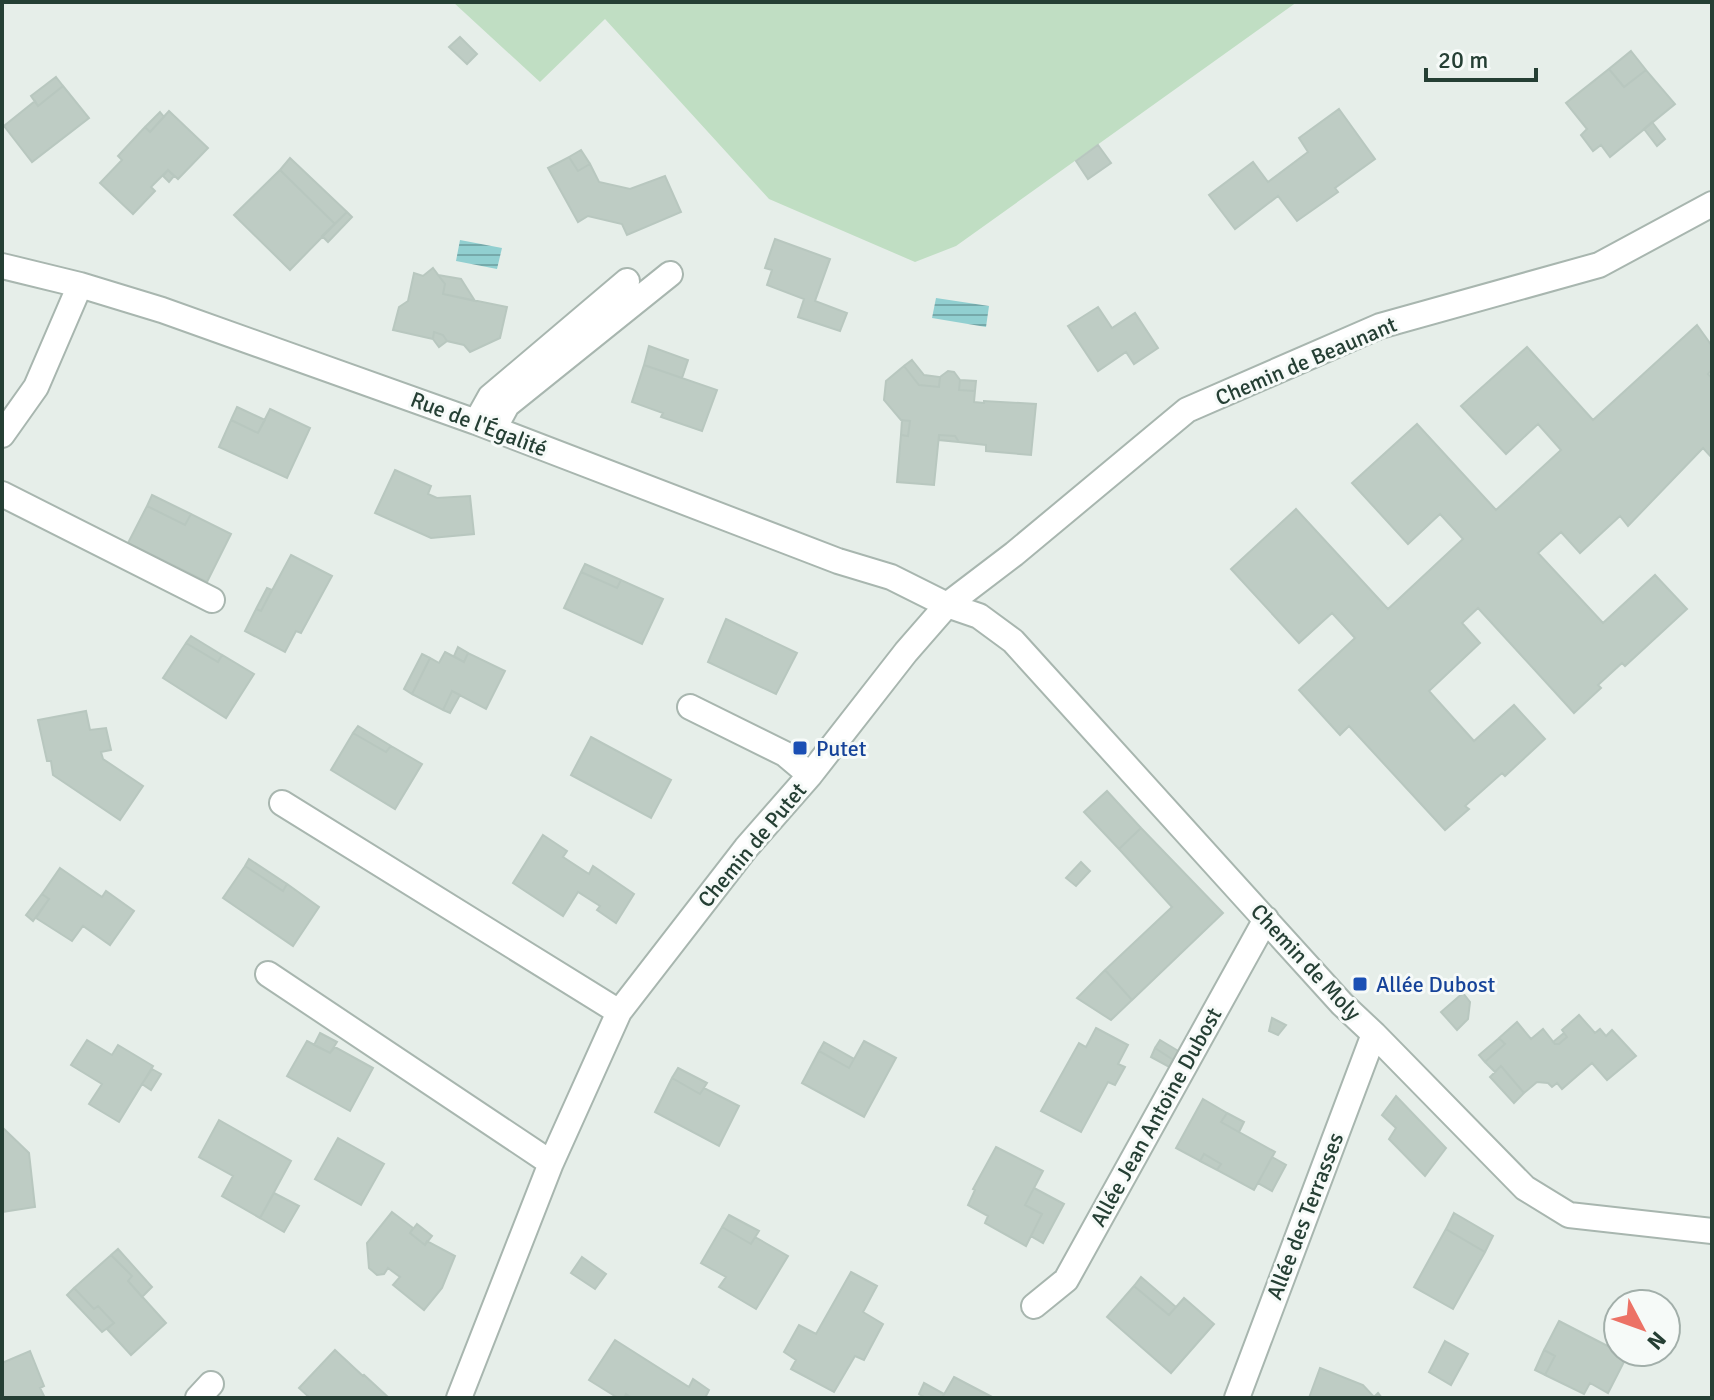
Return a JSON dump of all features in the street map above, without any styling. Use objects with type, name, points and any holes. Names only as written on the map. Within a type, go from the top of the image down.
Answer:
[{"type":"street","name":"Chemin de Beaunant","points":[[947,605],[1014,554],[1187,410],[1380,326],[1599,265],[1712,204]]},
{"type":"street","name":"Rue de l'Égalité","points":[[2,266],[162,310],[485,426],[838,561],[891,577],[947,605]]},
{"type":"street","points":[[485,426],[670,274]]},
{"type":"street","points":[[485,426],[490,397],[627,281]]},
{"type":"street","points":[[2,435],[36,387],[80,285]]},
{"type":"street","points":[[2,494],[212,600]]},
{"type":"street","name":"Chemin de Putet","points":[[459,1398],[551,1163],[619,1012],[746,848],[810,775],[906,652],[947,605]]},
{"type":"street","name":"Chemin de Moly","points":[[947,605],[979,616],[1013,641],[1342,1004],[1525,1188],[1569,1215],[1712,1231]]},
{"type":"street","points":[[690,707],[785,754],[810,775]]},
{"type":"street","points":[[282,803],[619,1012]]},
{"type":"street","name":"Allée Jean Antoine Dubost","points":[[1034,1306],[1066,1280],[1266,919]]},
{"type":"street","points":[[268,974],[551,1163]]},
{"type":"street","name":"Allée des Terrasses","points":[[1237,1398],[1374,1034]]},
{"type":"green space","points":[[453,2],[1297,2],[956,246],[915,262],[769,199],[605,19],[540,82]]},
{"type":"water","points":[[460,240],[502,248],[497,269],[456,261]]},
{"type":"water","points":[[936,298],[989,306],[986,327],[932,318]]},
{"type":"building","points":[[460,37],[477,54],[467,64],[449,47]]},
{"type":"building","points":[[1631,51],[1646,70],[1624,87],[1609,69]]},
{"type":"building","points":[[1609,69],[1624,87],[1646,70],[1675,104],[1610,157],[1601,145],[1593,151],[1581,135],[1587,129],[1566,103]]},
{"type":"building","points":[[56,77],[63,86],[38,106],[31,96]]},
{"type":"building","points":[[63,86],[89,118],[32,162],[4,126],[35,101],[38,106]]},
{"type":"building","points":[[1339,109],[1375,159],[1335,188],[1338,192],[1297,221],[1278,196],[1235,229],[1209,195],[1253,162],[1268,182],[1308,152],[1299,138]]},
{"type":"building","points":[[169,111],[208,148],[178,179],[168,170],[151,187],[155,191],[133,214],[100,183],[122,160],[118,156],[145,127],[150,132]]},
{"type":"building","points":[[160,112],[164,117],[150,132],[145,127]]},
{"type":"building","points":[[1652,122],[1665,139],[1657,146],[1644,129]]},
{"type":"building","points":[[1098,145],[1111,163],[1088,179],[1076,161]]},
{"type":"building","points":[[581,150],[590,164],[578,171],[569,157]]},
{"type":"building","points":[[569,157],[578,171],[590,164],[599,182],[630,189],[665,176],[681,212],[627,235],[622,224],[588,216],[578,222],[548,168]]},
{"type":"building","points":[[290,158],[347,212],[335,224],[280,170]]},
{"type":"building","points":[[168,170],[174,176],[169,182],[163,176]]},
{"type":"building","points":[[280,170],[335,224],[290,270],[234,215]]},
{"type":"building","points":[[347,212],[352,217],[328,242],[322,236]]},
{"type":"building","points":[[775,239],[830,259],[815,301],[847,313],[840,331],[798,317],[804,299],[767,285],[772,270],[765,268]]},
{"type":"building","points":[[433,268],[445,284],[443,294],[507,307],[500,338],[470,352],[464,345],[447,341],[443,335],[434,332],[433,339],[393,330],[399,307],[408,301],[414,273],[423,276]]},
{"type":"building","points":[[438,275],[461,279],[475,301],[443,294],[445,284]]},
{"type":"building","points":[[1098,307],[1112,328],[1135,313],[1158,348],[1134,364],[1126,352],[1098,371],[1068,326]]},
{"type":"building","points":[[1697,325],[1712,346],[1712,370],[1708,374],[1712,378],[1712,458],[1703,448],[1628,526],[1620,516],[1580,553],[1561,532],[1538,553],[1603,623],[1655,575],[1687,609],[1625,666],[1622,663],[1598,685],[1601,688],[1574,713],[1478,608],[1462,623],[1480,643],[1429,691],[1474,741],[1514,705],[1545,739],[1505,776],[1502,773],[1465,806],[1469,809],[1445,830],[1349,726],[1340,735],[1299,690],[1355,638],[1332,613],[1299,643],[1231,569],[1296,509],[1388,609],[1463,539],[1440,514],[1408,544],[1352,483],[1417,424],[1496,510],[1561,450],[1538,424],[1506,454],[1461,406],[1527,347],[1593,420]]},
{"type":"building","points":[[434,332],[443,335],[447,341],[439,347],[433,339]]},
{"type":"building","points":[[649,346],[688,360],[682,378],[644,365]]},
{"type":"building","points":[[912,360],[924,375],[940,377],[939,387],[919,385],[904,366]]},
{"type":"building","points":[[644,365],[717,390],[702,431],[661,417],[663,413],[632,402]]},
{"type":"building","points":[[904,366],[919,385],[939,387],[940,377],[948,371],[954,372],[960,380],[959,390],[975,391],[974,402],[1036,404],[1031,455],[986,451],[986,445],[959,442],[955,436],[939,435],[934,485],[897,482],[901,435],[908,436],[910,421],[901,420],[884,400],[886,381]]},
{"type":"building","points":[[960,380],[976,381],[975,391],[959,390]]},
{"type":"building","points":[[237,407],[265,420],[258,433],[231,420]]},
{"type":"building","points":[[270,409],[310,428],[287,478],[219,447],[231,420],[258,433]]},
{"type":"building","points":[[902,420],[910,421],[908,436],[901,435]]},
{"type":"building","points":[[939,435],[955,436],[959,442],[939,440]]},
{"type":"building","points":[[395,470],[431,486],[428,494],[437,498],[470,496],[474,534],[431,538],[375,513]]},
{"type":"building","points":[[152,495],[191,514],[185,525],[147,506]]},
{"type":"building","points":[[147,506],[185,525],[191,514],[231,534],[207,582],[128,543]]},
{"type":"building","points":[[291,555],[332,576],[301,633],[296,631],[285,652],[245,631],[256,609],[261,611]]},
{"type":"building","points":[[585,564],[621,580],[617,588],[581,572]]},
{"type":"building","points":[[581,572],[617,588],[621,580],[663,599],[642,644],[564,608]]},
{"type":"building","points":[[267,588],[272,590],[261,611],[256,609]]},
{"type":"building","points":[[726,619],[797,653],[776,694],[708,662]]},
{"type":"building","points":[[191,636],[222,655],[218,662],[186,643]]},
{"type":"building","points":[[186,643],[218,662],[222,655],[254,674],[226,718],[163,678]]},
{"type":"building","points":[[458,647],[468,653],[464,662],[454,656]]},
{"type":"building","points":[[445,652],[464,662],[468,653],[505,671],[486,709],[452,691],[443,710],[412,694],[430,658],[439,663]]},
{"type":"building","points":[[422,654],[430,658],[412,694],[404,689]]},
{"type":"building","points":[[452,691],[460,695],[450,713],[443,710]]},
{"type":"building","points":[[86,711],[90,730],[106,728],[111,750],[101,752],[103,759],[143,786],[120,820],[53,775],[51,761],[47,761],[38,720]]},
{"type":"building","points":[[358,726],[391,746],[386,752],[353,733]]},
{"type":"building","points":[[353,733],[386,752],[391,746],[422,764],[395,809],[331,770]]},
{"type":"building","points":[[591,737],[671,780],[651,818],[571,775]]},
{"type":"building","points":[[1107,791],[1141,828],[1119,849],[1084,812]]},
{"type":"building","points":[[1141,828],[1223,913],[1132,1000],[1105,970],[1172,907],[1119,849]]},
{"type":"building","points":[[543,835],[567,851],[563,857],[589,874],[593,866],[634,894],[616,923],[597,910],[600,906],[578,892],[563,916],[513,883]]},
{"type":"building","points":[[249,859],[287,884],[283,891],[245,866]]},
{"type":"building","points":[[1081,862],[1090,871],[1076,886],[1066,878]]},
{"type":"building","points":[[245,866],[283,891],[287,884],[319,907],[293,946],[223,898]]},
{"type":"building","points":[[60,868],[102,897],[106,891],[134,911],[110,945],[83,926],[72,941],[36,918],[49,899],[42,894]]},
{"type":"building","points":[[42,894],[49,899],[33,921],[26,915]]},
{"type":"building","points":[[1105,970],[1132,1000],[1111,1020],[1077,998]]},
{"type":"building","points":[[1463,993],[1470,1002],[1468,1019],[1457,1030],[1441,1012]]},
{"type":"building","points":[[1579,1015],[1595,1033],[1600,1029],[1606,1036],[1612,1030],[1636,1056],[1607,1080],[1592,1063],[1562,1089],[1557,1083],[1552,1087],[1548,1083],[1537,1082],[1524,1093],[1501,1066],[1495,1072],[1485,1062],[1505,1044],[1499,1038],[1517,1022],[1531,1039],[1543,1029],[1555,1044],[1559,1044],[1567,1037],[1562,1030]]},
{"type":"building","points":[[1272,1018],[1286,1025],[1278,1035],[1269,1031]]},
{"type":"building","points":[[1096,1028],[1128,1045],[1118,1064],[1125,1067],[1115,1085],[1108,1082],[1081,1132],[1041,1111],[1079,1043],[1086,1047]]},
{"type":"building","points":[[320,1033],[337,1042],[330,1053],[314,1045]]},
{"type":"building","points":[[1564,1033],[1567,1037],[1559,1044],[1553,1042]]},
{"type":"building","points":[[1499,1038],[1505,1044],[1485,1062],[1479,1055]]},
{"type":"building","points":[[87,1040],[112,1055],[118,1045],[153,1066],[119,1122],[89,1104],[102,1084],[71,1065]]},
{"type":"building","points":[[1160,1040],[1180,1052],[1175,1061],[1155,1048]]},
{"type":"building","points":[[307,1041],[330,1053],[335,1047],[373,1068],[350,1111],[287,1076]]},
{"type":"building","points":[[864,1041],[896,1058],[864,1117],[802,1083],[819,1051],[849,1068]]},
{"type":"building","points":[[824,1042],[854,1059],[849,1068],[819,1051]]},
{"type":"building","points":[[1155,1048],[1175,1061],[1171,1068],[1151,1057]]},
{"type":"building","points":[[1501,1066],[1524,1093],[1514,1103],[1490,1077]]},
{"type":"building","points":[[678,1068],[707,1083],[700,1094],[672,1078]]},
{"type":"building","points":[[152,1069],[161,1074],[151,1090],[142,1084]]},
{"type":"building","points":[[672,1078],[700,1094],[704,1088],[739,1106],[719,1146],[655,1112]]},
{"type":"building","points":[[1396,1096],[1446,1148],[1425,1176],[1389,1139],[1396,1128],[1382,1115]]},
{"type":"building","points":[[1203,1099],[1227,1113],[1221,1122],[1275,1152],[1254,1190],[1217,1170],[1221,1164],[1204,1154],[1200,1161],[1176,1148]]},
{"type":"building","points":[[1227,1113],[1244,1122],[1239,1132],[1221,1122]]},
{"type":"building","points":[[219,1120],[291,1161],[260,1218],[222,1196],[233,1176],[199,1157]]},
{"type":"building","points":[[2,1127],[29,1153],[35,1207],[2,1212]]},
{"type":"building","points":[[338,1138],[384,1164],[361,1205],[315,1179]]},
{"type":"building","points":[[996,1147],[1043,1171],[1025,1205],[1042,1214],[1026,1246],[985,1223],[988,1216],[968,1205],[973,1189]]},
{"type":"building","points":[[1204,1154],[1221,1164],[1217,1170],[1200,1161]]},
{"type":"building","points":[[1272,1157],[1286,1165],[1272,1191],[1258,1183]]},
{"type":"building","points":[[1034,1188],[1064,1204],[1043,1243],[1031,1236],[1042,1214],[1025,1205]]},
{"type":"building","points":[[274,1193],[299,1206],[284,1232],[260,1218]]},
{"type":"building","points":[[392,1212],[413,1228],[410,1233],[425,1245],[427,1241],[455,1256],[442,1288],[424,1310],[393,1285],[400,1277],[388,1268],[384,1274],[377,1275],[369,1268],[367,1243]]},
{"type":"building","points":[[1454,1213],[1493,1236],[1485,1252],[1446,1229]]},
{"type":"building","points":[[729,1215],[759,1231],[751,1244],[722,1227]]},
{"type":"building","points":[[417,1224],[432,1236],[425,1245],[410,1233]]},
{"type":"building","points":[[722,1227],[751,1244],[755,1237],[788,1256],[756,1309],[719,1287],[726,1277],[701,1263]]},
{"type":"building","points":[[1446,1229],[1485,1252],[1453,1309],[1414,1287]]},
{"type":"building","points":[[118,1249],[152,1287],[142,1297],[128,1281],[132,1276],[111,1255]]},
{"type":"building","points":[[111,1255],[132,1276],[128,1281],[166,1323],[131,1355],[107,1329],[114,1323],[98,1306],[94,1309],[74,1288]]},
{"type":"building","points":[[582,1257],[606,1274],[595,1289],[571,1273]]},
{"type":"building","points":[[851,1272],[877,1286],[863,1312],[883,1324],[864,1360],[855,1356],[834,1392],[791,1369],[796,1360],[784,1352],[799,1325],[816,1334]]},
{"type":"building","points":[[1141,1277],[1176,1307],[1169,1315],[1134,1286]]},
{"type":"building","points":[[1134,1286],[1169,1315],[1184,1298],[1214,1324],[1171,1373],[1107,1317]]},
{"type":"building","points":[[74,1288],[94,1309],[98,1306],[114,1323],[102,1332],[67,1295]]},
{"type":"building","points":[[1559,1321],[1602,1343],[1602,1368],[1621,1368],[1608,1393],[1590,1383],[1584,1394],[1545,1375],[1555,1356],[1544,1350]]},
{"type":"building","points":[[615,1340],[689,1387],[693,1379],[709,1390],[705,1398],[632,1398],[626,1394],[624,1398],[618,1398],[589,1380]]},
{"type":"building","points":[[1445,1341],[1468,1354],[1451,1385],[1429,1372]]},
{"type":"building","points":[[335,1350],[389,1398],[310,1398],[299,1388]]},
{"type":"building","points":[[1544,1350],[1555,1356],[1545,1375],[1535,1370]]},
{"type":"building","points":[[30,1351],[44,1386],[40,1388],[45,1398],[2,1398],[2,1363]]},
{"type":"building","points":[[1320,1368],[1363,1385],[1374,1397],[1378,1393],[1382,1398],[1309,1398]]},
{"type":"building","points":[[954,1377],[994,1398],[942,1398]]},
{"type":"building","points":[[924,1383],[944,1394],[942,1398],[926,1398],[919,1394]]},
{"type":"place","name":"Putet","points":[[800,748]]},
{"type":"place","name":"Allée Dubost","points":[[1360,984]]}]
